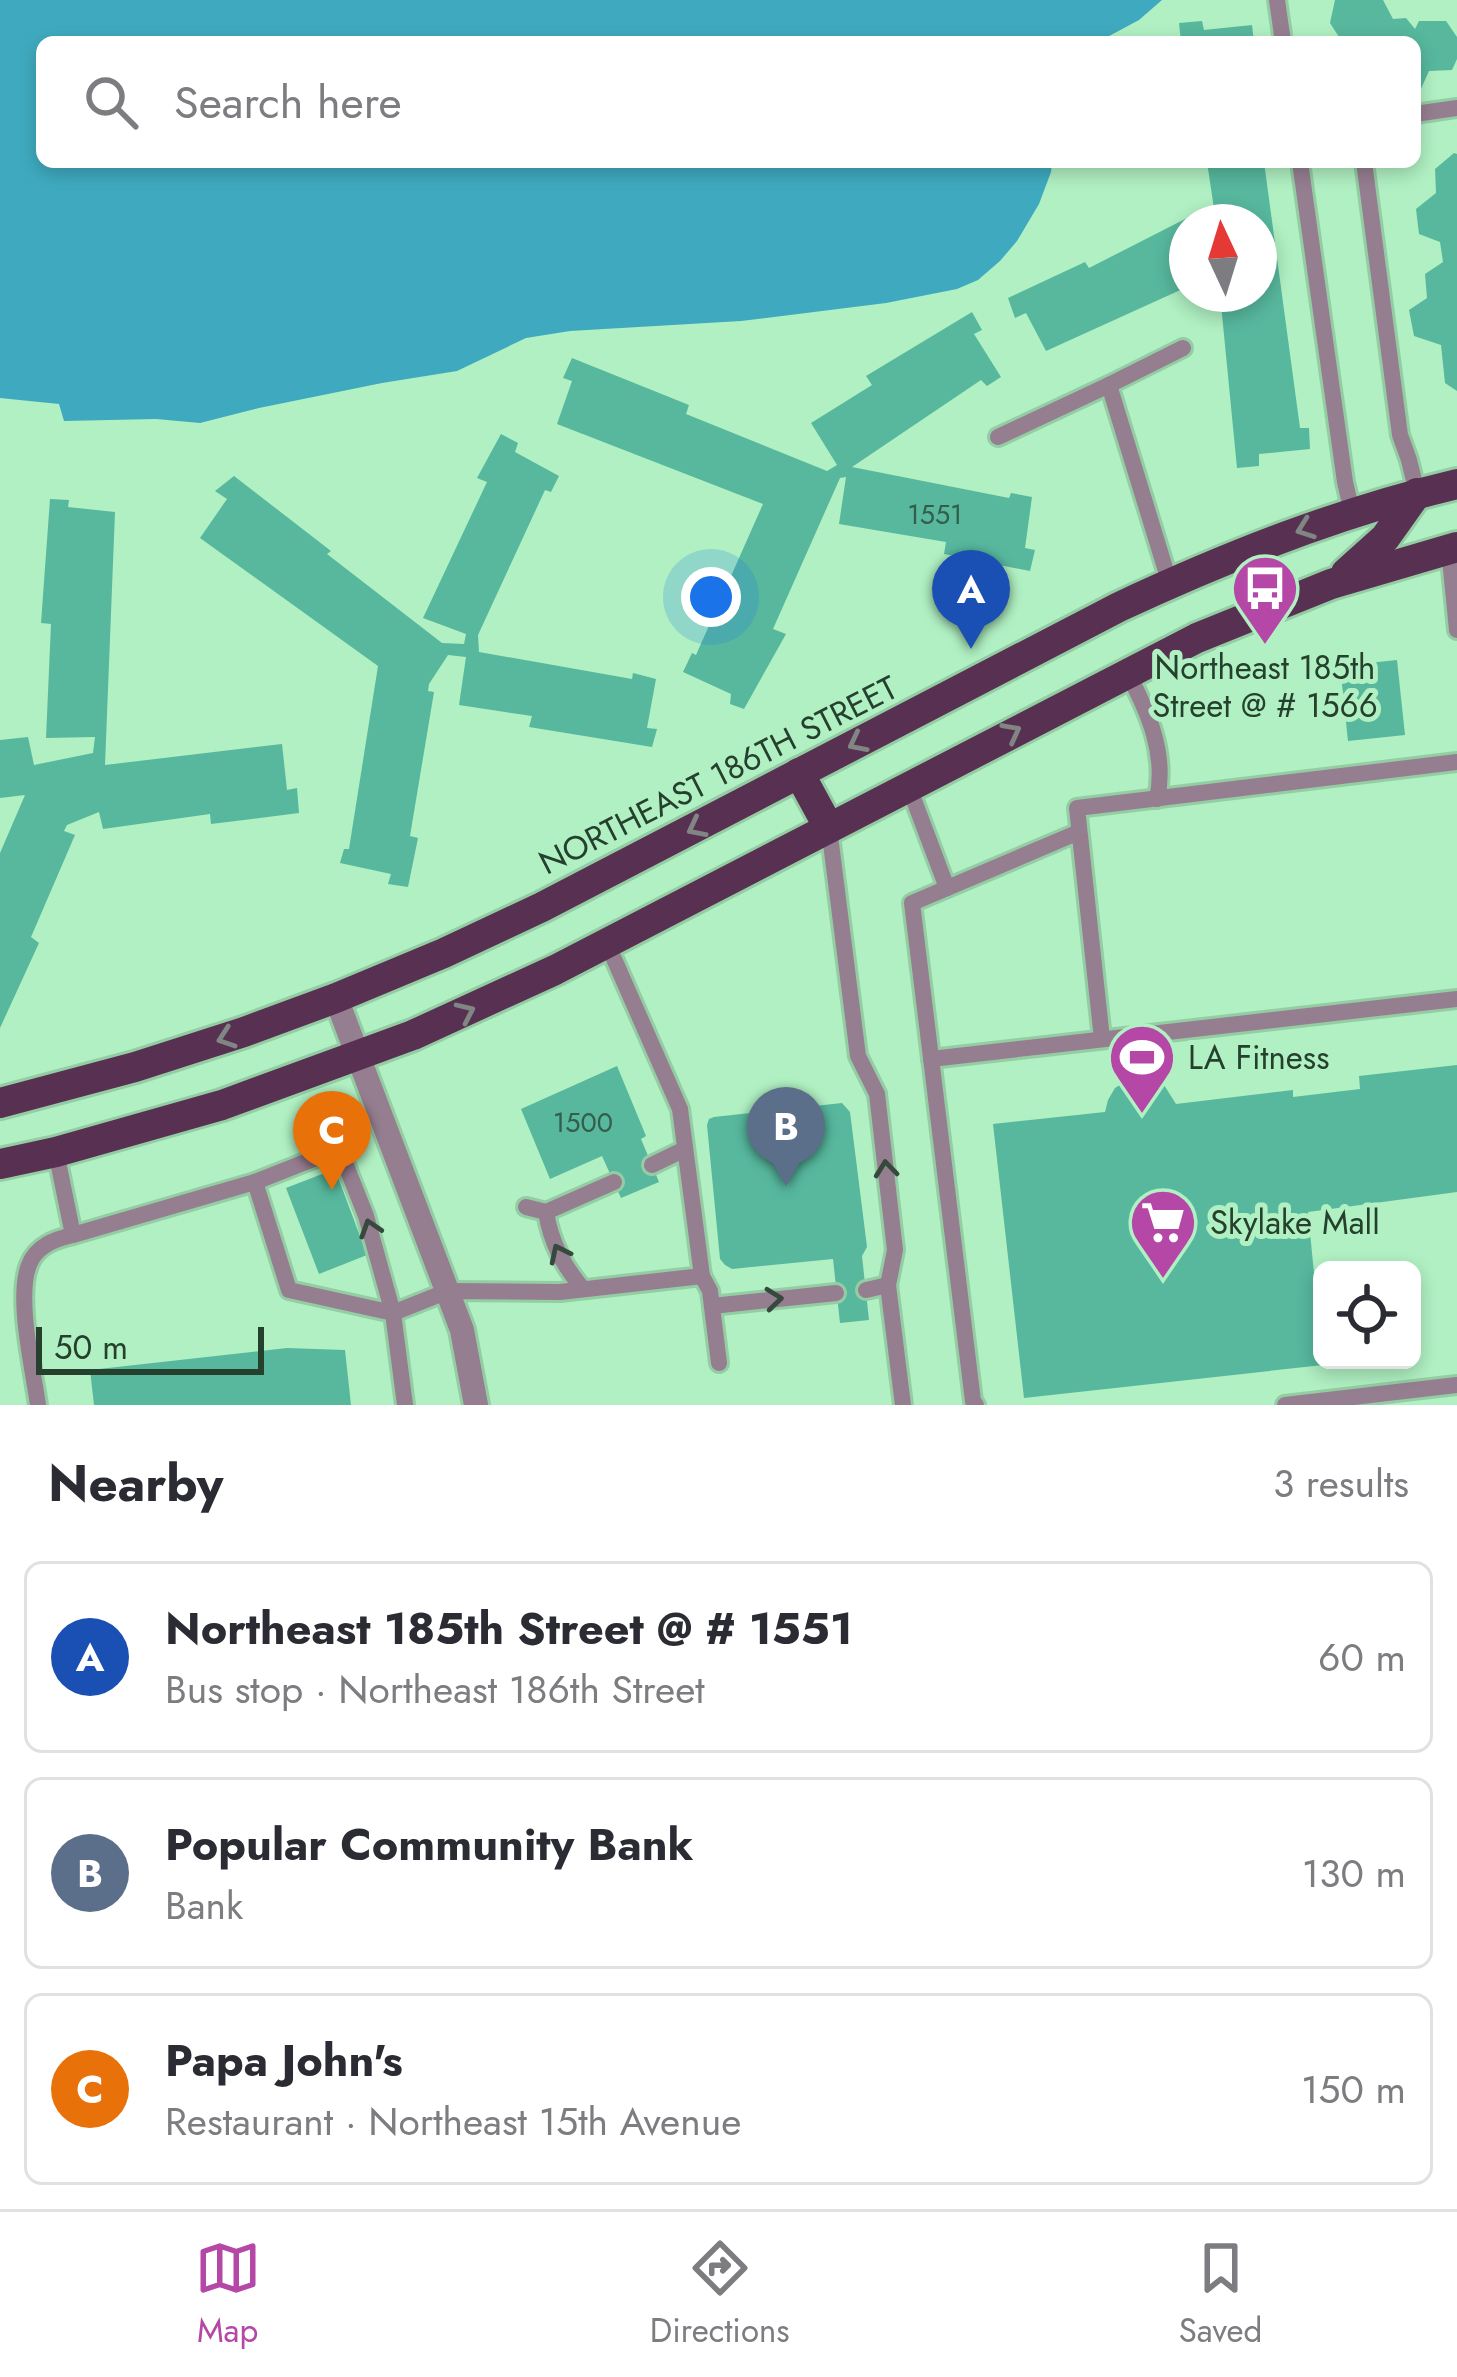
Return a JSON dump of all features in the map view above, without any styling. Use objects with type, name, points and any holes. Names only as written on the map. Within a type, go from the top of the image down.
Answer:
[{"type":"main road","name":"NORTHEAST 186TH STREET","points":[[0,1102],[135,1067],[336,998],[527,914],[1170,584],[1352,512],[1457,484]]},
{"type":"main road","points":[[1331,584],[1385,538],[1417,494]]},
{"type":"main road","points":[[0,1164],[222,1105],[457,1016],[1127,672],[1244,617],[1454,540]]},
{"type":"main road","points":[[799,773],[829,828]]},
{"type":"street","points":[[336,998],[462,1330],[476,1405]]},
{"type":"lane","points":[[1276,0],[1281,36]]},
{"type":"lane","points":[[1421,113],[1457,108]]},
{"type":"lane","points":[[1301,168],[1352,512]]},
{"type":"lane","points":[[1365,168],[1400,435],[1417,494]]},
{"type":"lane","points":[[998,437],[1183,348]]},
{"type":"lane","points":[[1109,385],[1170,584]]},
{"type":"lane","points":[[1454,540],[1457,630]]},
{"type":"lane","points":[[1127,672],[1144,703],[1158,747],[1162,777],[1156,799]]},
{"type":"lane","points":[[1102,1039],[1077,808],[1457,762]]},
{"type":"lane","points":[[908,787],[947,888]]},
{"type":"lane","points":[[829,828],[858,1056],[878,1094],[895,1250],[889,1286],[903,1405]]},
{"type":"lane","points":[[976,1405],[912,904],[1079,832]]},
{"type":"lane","points":[[607,943],[680,1109],[719,1363]]},
{"type":"lane","points":[[931,1059],[1457,998]]},
{"type":"lane","points":[[652,1165],[685,1149]]},
{"type":"lane","points":[[56,1152],[73,1235]]},
{"type":"lane","points":[[38,1405],[23,1292],[29,1261],[50,1240],[255,1182],[331,1152],[345,1163],[366,1216],[393,1313],[405,1405]]},
{"type":"lane","points":[[255,1182],[289,1290],[393,1313],[448,1292],[584,1289],[702,1276]]},
{"type":"lane","points":[[526,1208],[546,1212],[614,1182]]},
{"type":"lane","points":[[546,1212],[558,1255],[584,1289]]},
{"type":"lane","points":[[866,1290],[889,1286]]},
{"type":"lane","points":[[712,1306],[836,1293]]},
{"type":"lane","points":[[1285,1405],[1457,1385]]},
{"type":"water","points":[[0,0],[1162,0],[1109,36],[36,36],[36,168],[1051,168],[1039,204],[1017,241],[978,280],[957,289],[741,321],[526,338],[457,371],[200,423],[64,421],[59,404],[0,398]]},
{"type":"building","points":[[1335,0],[1383,0],[1393,19],[1406,18],[1415,29],[1419,21],[1446,21],[1457,37],[1457,59],[1452,70],[1429,71],[1421,89],[1421,36],[1338,36],[1330,23]]},
{"type":"building","points":[[1202,21],[1204,30],[1252,25],[1253,36],[1180,36],[1179,23]]},
{"type":"building","points":[[1454,153],[1457,391],[1445,383],[1441,345],[1414,336],[1409,310],[1427,298],[1425,274],[1443,262],[1440,242],[1419,234],[1416,209],[1436,193],[1435,169]]},
{"type":"building","points":[[1208,168],[1265,168],[1270,204],[1213,204]]},
{"type":"building","points":[[1169,227],[1169,295],[1046,351],[1026,313],[1015,318],[1008,298],[1085,262],[1089,268]]},
{"type":"building","points":[[1277,258],[1300,428],[1309,428],[1310,449],[1259,454],[1259,466],[1237,468],[1222,312],[1277,312]]},
{"type":"building","points":[[972,312],[982,330],[974,334],[1001,377],[987,386],[981,380],[852,467],[1009,498],[1011,493],[1032,497],[1025,548],[1035,550],[1030,571],[944,554],[946,542],[839,524],[846,477],[840,478],[773,629],[786,634],[744,709],[730,704],[731,694],[683,672],[692,653],[696,655],[763,504],[557,424],[572,381],[563,378],[572,358],[689,405],[686,414],[827,471],[837,465],[811,423],[872,385],[866,376]]},
{"type":"building","points":[[501,434],[518,443],[515,452],[559,476],[551,492],[545,490],[478,635],[479,652],[632,679],[633,673],[656,679],[647,728],[657,729],[652,747],[529,727],[532,716],[459,705],[466,657],[448,655],[429,684],[428,691],[434,692],[410,836],[418,838],[408,887],[388,884],[391,874],[340,863],[344,849],[349,849],[378,666],[200,538],[227,499],[215,491],[234,476],[442,643],[464,644],[466,634],[423,618],[487,482],[477,478]]},
{"type":"building","points":[[50,499],[69,500],[68,507],[115,512],[105,765],[282,744],[287,790],[297,788],[299,813],[211,824],[210,814],[103,829],[99,812],[67,825],[64,831],[75,835],[31,937],[39,943],[0,1028],[0,853],[25,795],[0,798],[0,740],[28,737],[34,765],[93,753],[95,737],[46,738],[51,624],[41,623]]},
{"type":"building","points":[[1397,660],[1405,735],[1348,741],[1340,666]]},
{"type":"building","name":"Skylake Mall","points":[[1457,1065],[1457,1192],[1308,1212],[1313,1366],[1024,1398],[993,1124],[1105,1112],[1115,1088],[1139,1078],[1164,1085],[1176,1104],[1293,1090],[1293,1097],[1360,1089],[1359,1076]]},
{"type":"building","points":[[617,1066],[659,1182],[621,1198],[602,1156],[550,1179],[521,1109]]},
{"type":"building","points":[[842,1103],[850,1112],[867,1247],[862,1256],[869,1320],[840,1323],[833,1259],[732,1269],[720,1259],[707,1125],[714,1117]]},
{"type":"building","points":[[335,1169],[367,1255],[319,1274],[286,1188]]},
{"type":"building","points":[[287,1348],[345,1350],[351,1405],[94,1405],[90,1370]]},
{"type":"place","name":"Northeast 185th Street @ # 1566","points":[[1265,647]]},
{"type":"place","name":"Northeast 185th Street @ # 1551","points":[[971,649]]},
{"type":"place","name":"LA Fitness","points":[[1142,1116]]},
{"type":"place","name":"Popular Community Bank","points":[[786,1186]]},
{"type":"place","name":"Papa John's","points":[[332,1190]]},
{"type":"place","name":"Skylake Mall","points":[[1163,1281]]}]
